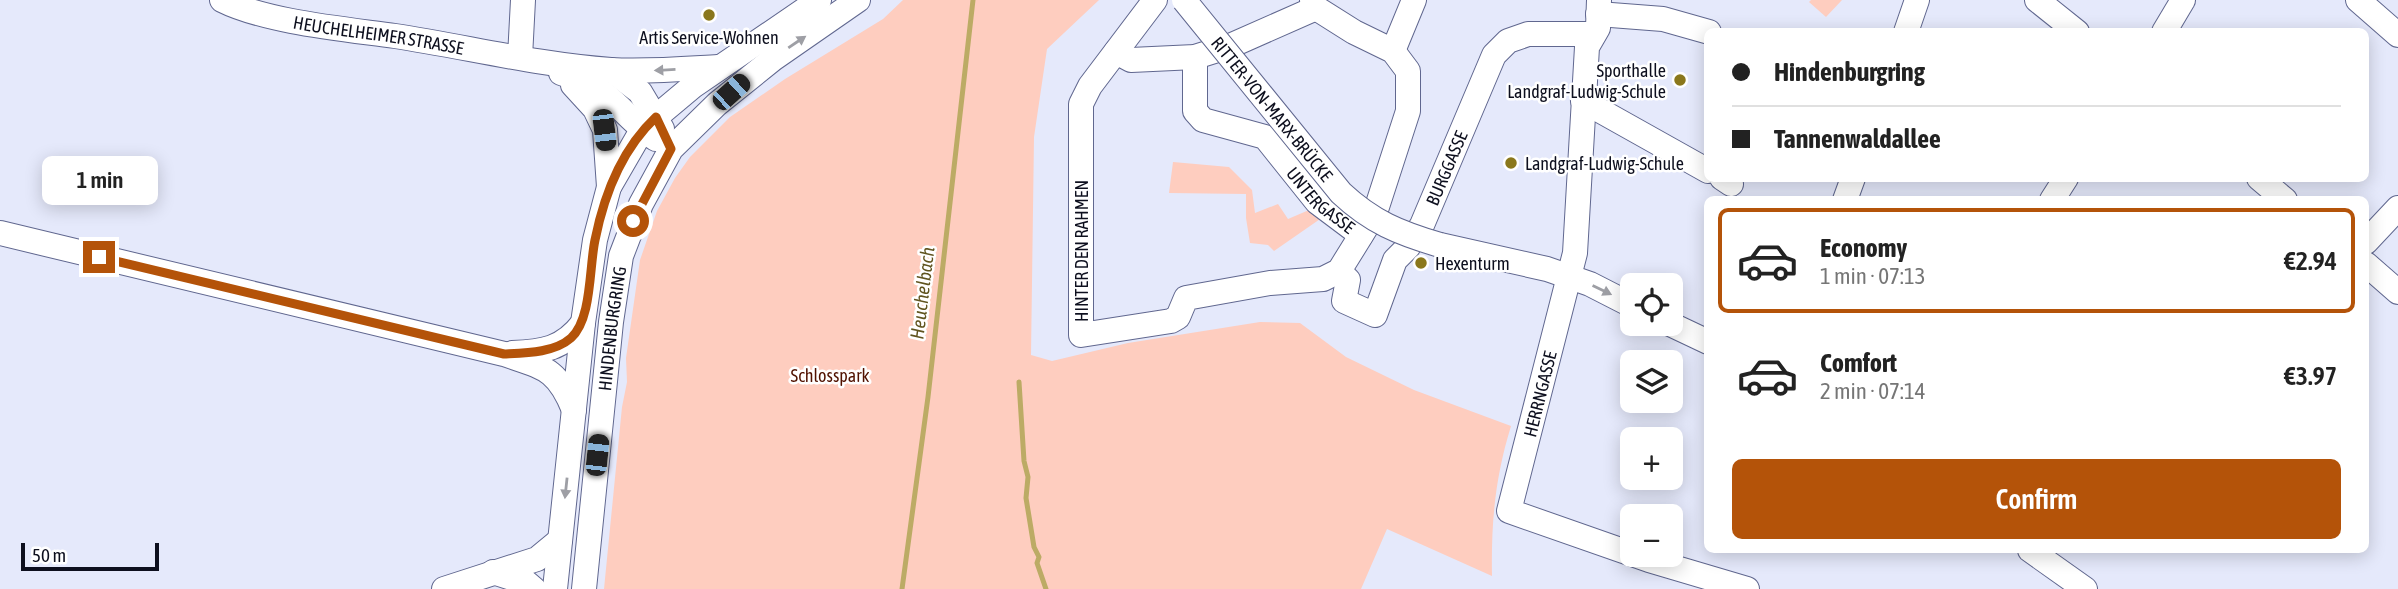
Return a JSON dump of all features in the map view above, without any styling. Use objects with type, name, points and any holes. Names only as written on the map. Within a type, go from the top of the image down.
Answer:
[{"type":"street","points":[[523,0],[530,59]]},
{"type":"street","name":"HINDENBURGRING","points":[[555,589],[583,323],[595,240],[609,187],[649,124],[719,67],[819,0]]},
{"type":"street","name":"HINDENBURGRING","points":[[584,589],[610,335],[621,256],[641,204],[671,149],[745,79],[858,0]]},
{"type":"street","name":"HINTER DEN RAHMEN","points":[[1155,0],[1090,86],[1081,104],[1081,335],[1171,321],[1178,317],[1186,298],[1270,283],[1324,279],[1339,271]]},
{"type":"street","name":"RITTER-VON-MARX-BRÜCKE","points":[[1184,0],[1320,168],[1362,212],[1385,226],[1440,245],[1570,276],[1620,300]]},
{"type":"street","points":[[1907,28],[1917,0]]},
{"type":"street","points":[[2037,0],[2072,28]]},
{"type":"street","points":[[2166,28],[2183,0]]},
{"type":"street","points":[[2358,0],[2398,35]]},
{"type":"street","name":"HEUCHELHEIMER STRASSE","points":[[230,2],[287,19],[611,70],[640,92],[649,124]]},
{"type":"street","points":[[1116,52],[1131,60],[1195,57],[1230,46],[1314,4],[1354,32],[1393,51],[1411,9]]},
{"type":"street","name":"BURGGASSE","points":[[1339,271],[1348,280],[1345,301],[1375,315],[1395,260],[1418,234],[1494,55],[1508,41],[1597,16],[1663,19],[1704,31]]},
{"type":"street","name":"HERRNGASSE","points":[[1597,16],[1587,47],[1575,253],[1509,512],[1649,560],[1747,589]]},
{"type":"street","name":"UNTERGASSE","points":[[1195,57],[1195,111],[1203,120],[1265,136],[1317,201],[1361,235],[1376,213],[1408,111],[1408,71],[1393,51]]},
{"type":"street","name":"HEUCHELHEIMER STRASSE","points":[[530,59],[592,85],[624,111],[649,124],[671,149]]},
{"type":"street","points":[[611,70],[656,71],[719,67]]},
{"type":"street","name":"HEUCHELHEIMER STRASSE","points":[[563,74],[595,109],[604,130],[609,187]]},
{"type":"street","points":[[1583,101],[1704,169]]},
{"type":"street","points":[[2264,182],[2280,196]]},
{"type":"street","points":[[2369,239],[2398,208]]},
{"type":"street","points":[[1376,213],[1418,234]]},
{"type":"street","points":[[1339,271],[1361,235]]},
{"type":"street","points":[[8,238],[504,354],[547,369],[565,388],[574,410]]},
{"type":"street","points":[[2369,267],[2398,292]]},
{"type":"street","points":[[504,354],[535,352],[560,345],[571,338],[583,323]]},
{"type":"street","points":[[1683,330],[1704,340]]},
{"type":"street","points":[[444,589],[537,559],[560,540]]},
{"type":"street","points":[[2034,553],[2085,589]]},
{"type":"street","points":[[493,572],[527,583],[534,589]]},
{"type":"green space","name":"Schlosspark","points":[[903,0],[1099,0],[1047,49],[1034,137],[1031,355],[1052,361],[1128,343],[1260,322],[1300,323],[1346,357],[1414,390],[1511,426],[1495,501],[1492,576],[1387,529],[1361,589],[604,589],[622,407],[627,382],[626,358],[640,260],[657,211],[690,157],[730,117],[785,79],[883,19]]},
{"type":"green space","points":[[1842,0],[1826,17],[1809,2]]},
{"type":"green space","points":[[1173,162],[1229,167],[1252,190],[1255,213],[1278,204],[1288,219],[1316,207],[1323,217],[1274,251],[1268,245],[1250,243],[1246,194],[1169,193]]},
{"type":"waterway","name":"Heuchelbach","points":[[902,589],[928,397],[973,0]]},
{"type":"waterway","points":[[1019,382],[1024,461],[1028,477],[1026,498],[1034,547],[1039,557],[1037,563],[1046,589]]},
{"type":"place","name":"Artis Service-Wohnen","points":[[709,15]]},
{"type":"place","name":"Sporthalle Landgraf-Ludwig-Schule","points":[[1680,80]]},
{"type":"place","name":"Landgraf-Ludwig-Schule","points":[[1511,163]]},
{"type":"place","name":"Hexenturm","points":[[1421,263]]},
{"type":"route","points":[[99,257],[504,354],[535,352],[560,345],[571,338],[583,323],[595,240],[609,187],[642,130],[656,117],[671,149],[633,221]]}]
